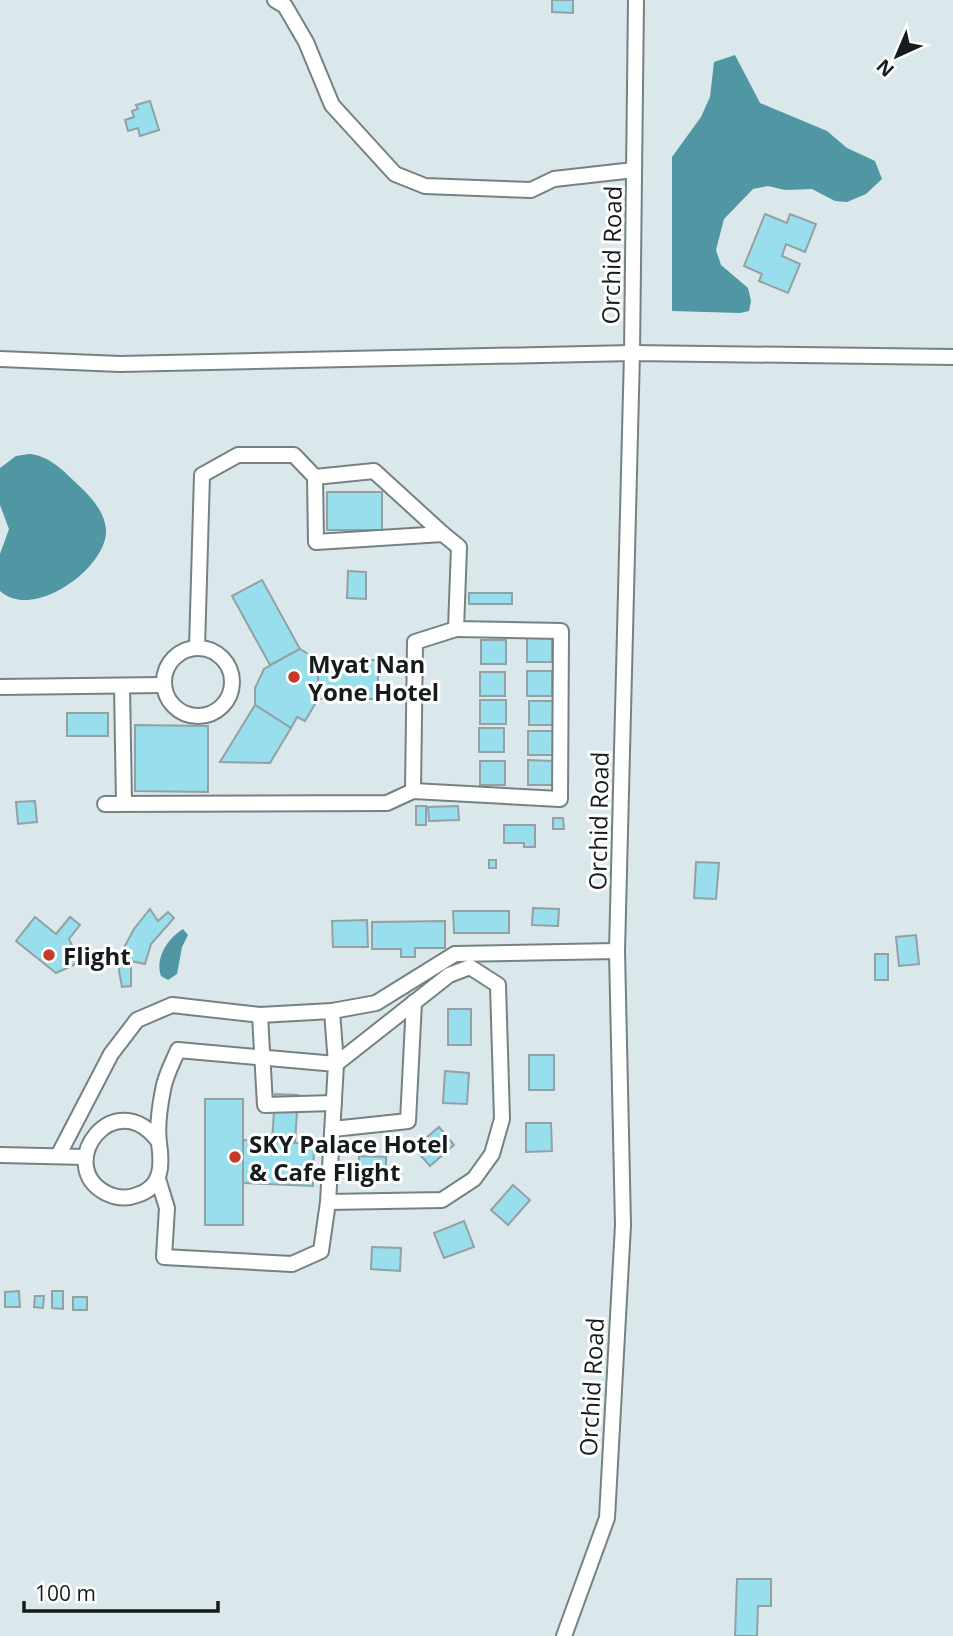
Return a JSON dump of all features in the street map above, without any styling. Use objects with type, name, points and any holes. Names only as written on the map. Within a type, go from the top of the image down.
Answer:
[{"type":"street","points":[[275,0],[285,6],[306,42],[332,105],[395,174],[425,186],[531,190],[554,179],[634,170]]},
{"type":"street","name":"Orchid Road","points":[[564,1636],[607,1518],[623,1225],[617,951],[632,353],[636,0]]},
{"type":"street","points":[[0,359],[120,364],[632,353],[953,357]]},
{"type":"street","points":[[197,648],[202,475],[238,456],[293,455],[315,477],[316,542],[443,534]]},
{"type":"street","points":[[315,477],[374,471],[459,547],[456,629]]},
{"type":"street","points":[[105,804],[387,803],[413,791],[559,799],[561,631],[456,629],[415,642],[413,791]]},
{"type":"street","points":[[197,648],[218,655],[231,673],[229,696],[223,705],[204,716],[192,716],[173,706],[163,685],[168,664],[176,655],[197,648]]},
{"type":"street","points":[[0,687],[163,685]]},
{"type":"street","points":[[121,686],[124,803]]},
{"type":"street","points":[[58,1156],[111,1054],[137,1020],[172,1005],[260,1014],[332,1011],[376,1003],[455,954],[617,951]]},
{"type":"street","points":[[328,1202],[442,1200],[474,1179],[492,1154],[502,1118],[498,985],[470,967],[449,975],[336,1065],[178,1050],[163,1088],[159,1142],[162,1154],[158,1179],[167,1208],[164,1257],[292,1264],[321,1251],[328,1202],[336,1065],[332,1011]]},
{"type":"street","points":[[332,1129],[408,1121],[414,1002]]},
{"type":"street","points":[[260,1014],[265,1105],[334,1103]]},
{"type":"street","points":[[158,1179],[138,1195],[113,1196],[93,1181],[85,1157],[95,1134],[116,1121],[141,1125],[159,1142]]},
{"type":"street","points":[[0,1155],[85,1157]]},
{"type":"water","points":[[735,55],[760,103],[827,131],[847,148],[875,161],[882,179],[866,194],[847,202],[835,201],[812,189],[785,190],[768,186],[753,189],[724,219],[716,250],[721,265],[748,288],[751,301],[749,311],[672,311],[672,157],[701,117],[710,97],[714,62]]},
{"type":"water","points":[[29,454],[54,463],[79,486],[99,508],[106,529],[104,544],[83,573],[67,586],[31,600],[14,599],[0,591],[0,554],[9,529],[0,505],[0,468],[16,456]]},
{"type":"water","points":[[183,929],[188,935],[182,947],[177,974],[168,980],[161,976],[161,956],[167,944]]},
{"type":"building","points":[[552,0],[573,0],[573,13],[552,12]]},
{"type":"building","points":[[150,101],[159,130],[140,136],[138,128],[128,131],[125,120],[134,117],[132,111],[138,109],[136,105]]},
{"type":"building","points":[[765,214],[787,223],[790,214],[816,224],[805,252],[786,244],[782,256],[800,264],[788,293],[759,281],[762,274],[744,266]]},
{"type":"building","points":[[327,492],[382,492],[382,530],[327,530]]},
{"type":"building","points":[[348,571],[366,572],[366,599],[347,598]]},
{"type":"building","points":[[262,580],[300,649],[270,665],[232,596]]},
{"type":"building","points":[[469,593],[512,593],[512,604],[469,604]]},
{"type":"building","points":[[527,638],[552,638],[552,662],[527,662]]},
{"type":"building","points":[[481,640],[506,640],[506,664],[481,664]]},
{"type":"building","points":[[300,649],[318,660],[318,699],[305,721],[297,717],[291,728],[255,705],[255,688],[264,669]]},
{"type":"building","points":[[318,660],[378,660],[378,699],[318,699]]},
{"type":"building","points":[[527,671],[552,671],[552,696],[527,696]]},
{"type":"building","points":[[480,672],[505,672],[505,696],[480,696]]},
{"type":"building","points":[[480,700],[506,700],[506,724],[480,724]]},
{"type":"building","points":[[529,701],[554,701],[554,725],[529,725]]},
{"type":"building","points":[[255,705],[291,728],[270,763],[220,762]]},
{"type":"building","points":[[67,713],[108,713],[108,736],[67,736]]},
{"type":"building","points":[[135,725],[208,726],[208,792],[135,791]]},
{"type":"building","points":[[479,728],[504,728],[504,752],[479,752]]},
{"type":"building","points":[[528,731],[553,731],[553,755],[528,755]]},
{"type":"building","points":[[528,760],[553,761],[553,785],[528,785]]},
{"type":"building","points":[[480,761],[505,761],[505,785],[480,785]]},
{"type":"building","points":[[35,801],[37,822],[18,824],[16,802]]},
{"type":"building","points":[[416,806],[426,806],[426,825],[416,825]]},
{"type":"building","points":[[458,806],[459,820],[429,821],[428,807]]},
{"type":"building","points":[[553,818],[563,818],[564,829],[553,829]]},
{"type":"building","points":[[504,825],[535,825],[535,847],[524,847],[524,843],[504,843]]},
{"type":"building","points":[[489,860],[496,860],[496,868],[489,868]]},
{"type":"building","points":[[696,862],[719,863],[716,899],[694,898]]},
{"type":"building","points":[[533,908],[559,909],[558,926],[532,925]]},
{"type":"building","points":[[150,909],[158,921],[168,912],[174,918],[151,944],[145,964],[131,961],[131,986],[122,987],[119,971],[121,953],[134,929]]},
{"type":"building","points":[[453,911],[509,911],[509,933],[454,933]]},
{"type":"building","points":[[35,917],[56,934],[70,917],[80,925],[69,939],[80,962],[56,973],[16,941]]},
{"type":"building","points":[[367,920],[368,947],[333,947],[332,921]]},
{"type":"building","points":[[445,921],[445,948],[415,948],[415,957],[401,957],[401,949],[372,949],[372,922]]},
{"type":"building","points":[[916,935],[919,964],[899,966],[896,937]]},
{"type":"building","points":[[875,954],[888,954],[888,980],[875,980]]},
{"type":"building","points":[[448,1009],[471,1009],[471,1045],[448,1045]]},
{"type":"building","points":[[529,1055],[554,1055],[554,1090],[529,1090]]},
{"type":"building","points":[[445,1071],[469,1073],[467,1104],[443,1103]]},
{"type":"building","points":[[275,1094],[298,1095],[295,1143],[272,1142]]},
{"type":"building","points":[[205,1099],[243,1099],[243,1225],[205,1225]]},
{"type":"building","points":[[526,1123],[551,1123],[552,1151],[526,1152]]},
{"type":"building","points":[[439,1127],[454,1145],[430,1166],[414,1148]]},
{"type":"building","points":[[243,1140],[314,1144],[313,1186],[243,1183]]},
{"type":"building","points":[[359,1156],[386,1157],[386,1182],[359,1181]]},
{"type":"building","points":[[513,1185],[530,1200],[508,1225],[491,1210]]},
{"type":"building","points":[[464,1221],[474,1247],[444,1258],[434,1233]]},
{"type":"building","points":[[372,1247],[401,1248],[400,1271],[371,1269]]},
{"type":"building","points":[[19,1291],[20,1307],[5,1307],[5,1292]]},
{"type":"building","points":[[52,1291],[63,1291],[63,1309],[52,1308]]},
{"type":"building","points":[[35,1296],[44,1296],[43,1308],[34,1307]]},
{"type":"building","points":[[73,1297],[87,1297],[87,1310],[73,1310]]},
{"type":"building","points":[[737,1579],[771,1579],[771,1606],[758,1606],[757,1636],[735,1636]]},
{"type":"place","name":"Myat Nan Yone Hotel","points":[[294,677]]},
{"type":"place","name":"Flight","points":[[49,955]]},
{"type":"place","name":"SKY Palace Hotel & Cafe Flight","points":[[235,1157]]}]
